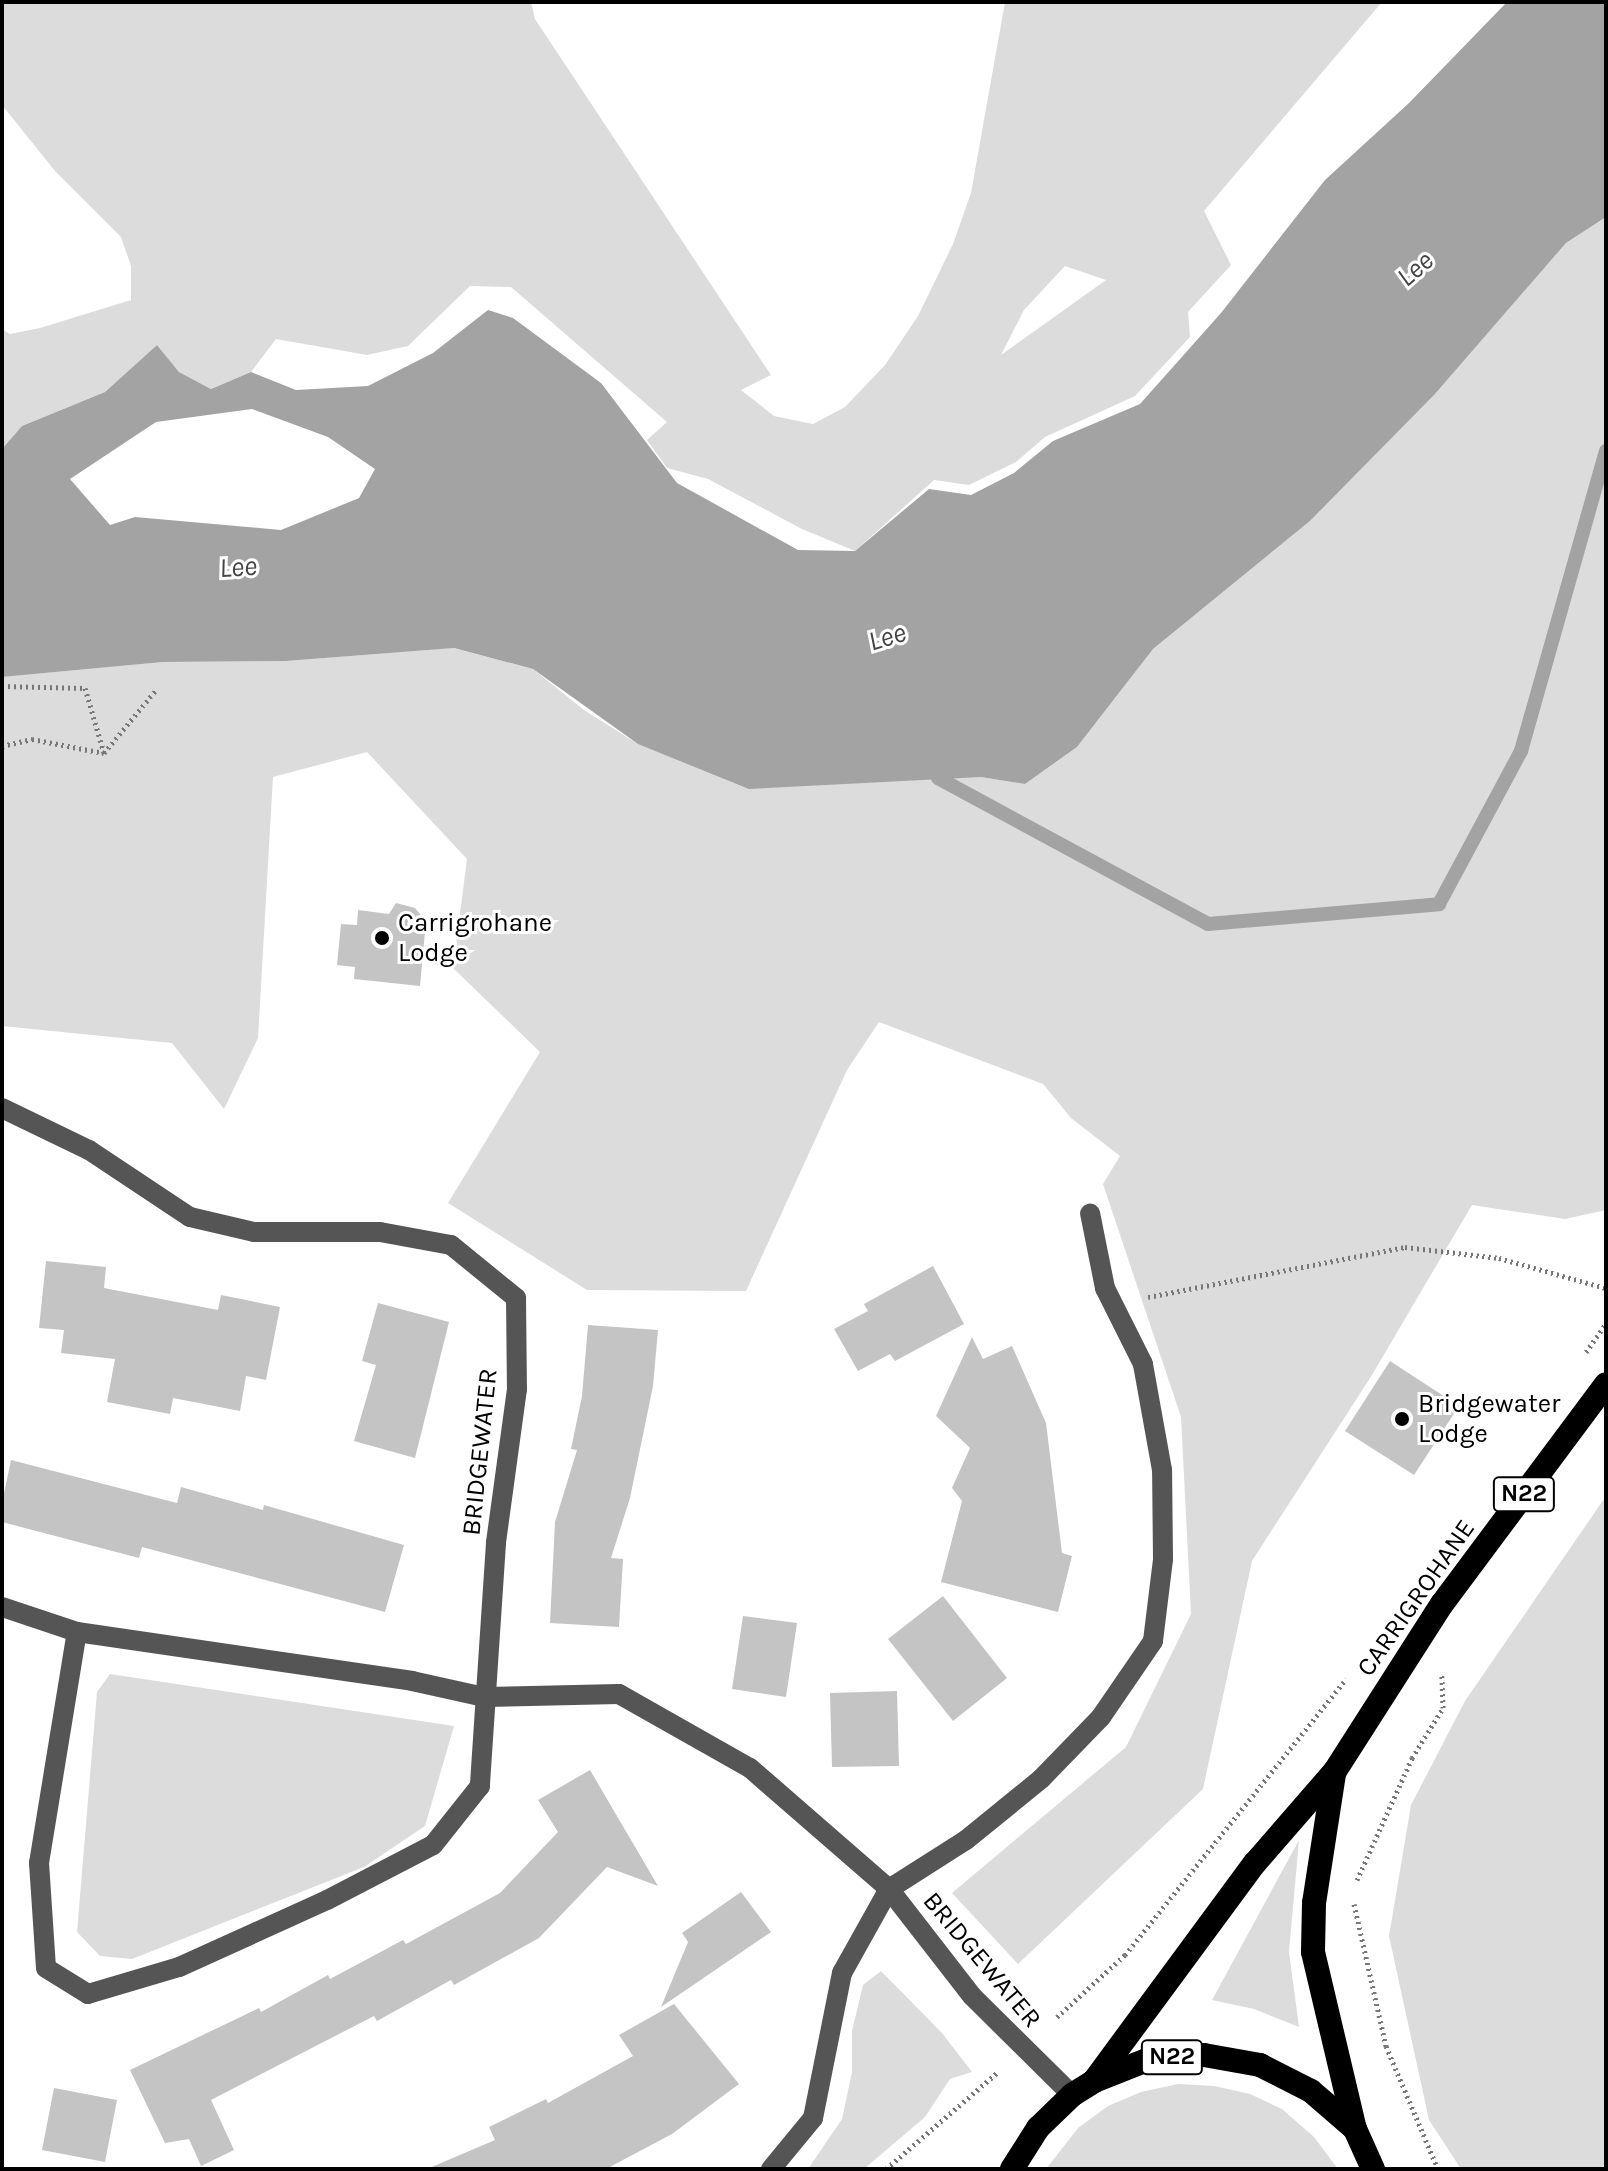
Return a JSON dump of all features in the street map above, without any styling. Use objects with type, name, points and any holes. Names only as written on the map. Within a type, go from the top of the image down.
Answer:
[{"type":"highway","name":"CARRIGROHANE","points":[[1094,2081],[1255,1863],[1335,1771],[1442,1604],[1606,1384]]},
{"type":"highway","name":"CARRIGROHANE","points":[[1335,1771],[1315,1889],[1313,1952],[1355,2129]]},
{"type":"highway","name":"N22","points":[[1012,2169],[1038,2128],[1072,2095],[1094,2081],[1147,2060],[1204,2055],[1260,2065],[1311,2091],[1355,2129],[1373,2169]]},
{"type":"street","name":"BRIDGEWATER","points":[[2,1108],[89,1150],[190,1217],[254,1232],[380,1232],[451,1245],[516,1298],[517,1389],[496,1543],[480,1786],[433,1845],[327,1900],[179,1967],[88,1994],[46,1968],[39,1863],[77,1632]]},
{"type":"street","name":"BRIDGEWATER","points":[[771,2169],[813,2118],[842,1973],[889,1889],[966,1840],[1041,1779],[1101,1717],[1153,1641],[1163,1559],[1162,1470],[1143,1364],[1105,1288],[1090,1213]]},
{"type":"street","name":"BRIDGEWATER","points":[[2,1607],[77,1632],[412,1681],[484,1697],[619,1694],[750,1768],[889,1889],[972,1996],[1072,2095]]},
{"type":"path","points":[[2,686],[85,688],[104,753]]},
{"type":"path","points":[[104,753],[156,690]]},
{"type":"path","points":[[2,746],[32,739],[104,753]]},
{"type":"path","points":[[1116,1310],[1142,1298],[1405,1247],[1499,1258],[1606,1288]]},
{"type":"path","points":[[1057,2017],[1125,1955],[1330,1700]]},
{"type":"path","points":[[1412,1758],[1351,1892],[1386,2046],[1438,2169]]},
{"type":"path","points":[[886,2169],[997,2073]]},
{"type":"shaded area","points":[[2,2],[531,2],[535,19],[771,375],[741,390],[774,416],[813,424],[845,407],[885,365],[918,316],[953,244],[971,193],[1005,2],[1382,2],[1204,211],[1231,265],[1188,312],[1190,337],[1135,396],[1045,437],[1016,462],[969,485],[934,480],[855,551],[802,529],[708,479],[667,468],[647,440],[667,422],[511,287],[470,286],[408,346],[367,355],[276,339],[251,372],[211,389],[179,372],[157,345],[105,392],[22,426],[2,449],[2,329],[10,334],[40,328],[131,300],[131,266],[121,237],[55,171],[2,105]],"holes":[[[1065,266],[1106,280],[1001,355],[1024,310]]]},
{"type":"shaded area","points":[[1606,217],[1606,1210],[1565,1219],[1472,1205],[1372,1375],[1252,1561],[1203,1789],[1018,1964],[952,1893],[1126,1747],[1191,1614],[1181,1417],[1103,1184],[1120,1156],[1071,1118],[1043,1084],[879,1022],[847,1070],[746,1291],[587,1290],[448,1203],[540,1052],[453,968],[467,859],[367,752],[273,777],[258,1038],[224,1109],[172,1043],[2,1026],[2,677],[163,662],[286,661],[453,648],[533,669],[584,710],[638,744],[885,779],[981,777],[1025,784],[1077,747],[1153,649],[1310,521],[1435,394],[1566,243]]},
{"type":"shaded area","points":[[1606,1496],[1606,2169],[1461,2169],[1429,2120],[1389,1936],[1411,1805],[1465,1701]]},
{"type":"shaded area","points":[[110,1674],[454,1726],[425,1826],[364,1867],[132,1959],[100,1956],[77,1932],[97,1692]]},
{"type":"shaded area","points":[[1299,1840],[1289,1952],[1299,2027],[1254,2009],[1212,2000]]},
{"type":"shaded area","points":[[881,1971],[942,2033],[972,2072],[950,2079],[925,2117],[864,2169],[808,2169],[842,2119],[852,2072],[852,2031],[863,1985]]},
{"type":"shaded area","points":[[1178,2084],[1214,2086],[1250,2094],[1282,2109],[1314,2137],[1338,2169],[1046,2169],[1078,2128],[1108,2106],[1141,2092]]},
{"type":"water","name":"Lee","points":[[1507,2],[1606,2],[1606,217],[1566,243],[1435,394],[1310,521],[1153,649],[1077,747],[1025,784],[981,777],[749,789],[638,744],[533,669],[454,648],[286,661],[163,662],[2,677],[2,449],[22,426],[105,392],[157,345],[179,372],[211,389],[251,372],[296,390],[368,386],[433,353],[488,310],[513,318],[601,383],[677,483],[798,550],[855,551],[929,489],[971,495],[1014,473],[1053,441],[1140,404],[1221,313],[1325,180],[1409,103]],"holes":[[[252,409],[328,437],[375,469],[359,498],[281,530],[135,517],[110,525],[70,479],[156,422]]]},
{"type":"building","name":"Carrigrohane Lodge","points":[[396,903],[415,908],[426,921],[420,986],[354,979],[355,967],[337,965],[341,924],[357,925],[358,910],[389,914]]},
{"type":"building","points":[[46,1261],[106,1267],[104,1288],[218,1310],[221,1295],[280,1307],[266,1380],[246,1376],[240,1411],[173,1398],[170,1414],[107,1402],[115,1359],[61,1353],[64,1330],[39,1328]]},
{"type":"building","points":[[933,1266],[964,1324],[895,1361],[890,1354],[858,1371],[834,1329],[868,1311],[864,1304]]},
{"type":"building","points":[[378,1303],[449,1322],[415,1458],[354,1441],[376,1365],[362,1361]]},
{"type":"building","points":[[588,1325],[658,1330],[653,1386],[630,1498],[611,1558],[623,1559],[619,1627],[550,1623],[555,1522],[577,1450],[571,1449],[582,1396]]},
{"type":"building","points":[[972,1337],[983,1359],[1012,1346],[1046,1423],[1062,1553],[1072,1556],[1058,1612],[941,1582],[962,1501],[952,1488],[970,1448],[936,1416]]},
{"type":"building","name":"Bridgewater Lodge","points":[[1390,1361],[1459,1406],[1414,1475],[1345,1431]]},
{"type":"building","points":[[11,1460],[177,1503],[181,1487],[263,1510],[264,1505],[404,1545],[385,1612],[142,1547],[139,1558],[2,1522],[2,1503]]},
{"type":"building","points":[[943,1596],[1007,1678],[953,1721],[888,1639]]},
{"type":"building","points":[[743,1616],[797,1623],[786,1697],[732,1689]]},
{"type":"building","points":[[897,1691],[899,1766],[832,1767],[830,1693]]},
{"type":"building","points":[[590,1770],[658,1886],[607,1867],[539,1938],[454,1985],[451,1980],[377,2021],[374,2016],[211,2100],[234,2150],[201,2166],[189,2139],[165,2143],[130,2070],[259,2008],[261,2012],[328,1975],[330,1979],[403,1940],[406,1944],[500,1893],[558,1832],[538,1800]]},
{"type":"building","points":[[741,1892],[771,1932],[661,2007],[688,1942],[682,1933]]},
{"type":"building","points":[[674,2004],[739,2084],[672,2134],[606,2169],[427,2169],[495,2140],[489,2127],[546,2099],[548,2103],[633,2056],[619,2035]]},
{"type":"building","points":[[54,2088],[117,2100],[105,2162],[42,2150]]},
{"type":"waterway","points":[[938,778],[1208,924],[1439,904],[1521,751],[1606,451]]},
{"type":"place","name":"Carrigrohane Lodge","points":[[382,938]]},
{"type":"place","name":"Bridgewater Lodge","points":[[1402,1419]]}]
